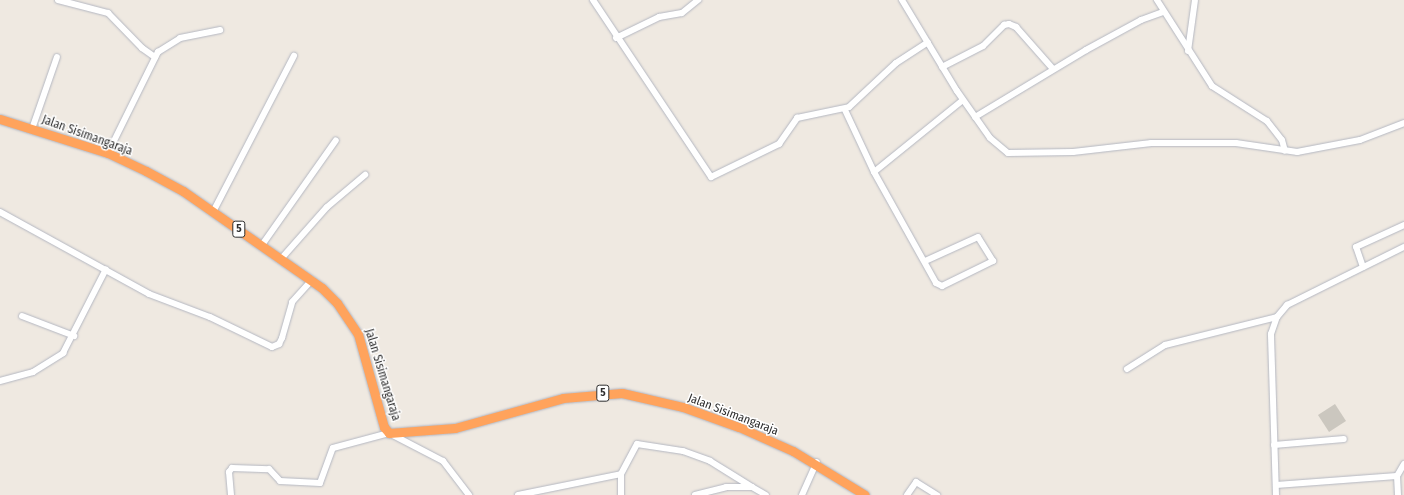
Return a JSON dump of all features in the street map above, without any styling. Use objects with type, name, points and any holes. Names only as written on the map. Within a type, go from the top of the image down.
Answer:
[{"type":"highway","name":"Jalan Sisimangaraja","points":[[0,119],[108,153],[183,191],[312,280],[337,303],[358,334],[384,427],[389,433],[455,428],[563,398],[622,393],[705,414],[814,462],[870,495]]},
{"type":"highway","name":"Jalan Sisimangaraja","points":[[814,462],[865,495]]},
{"type":"street","points":[[58,0],[108,13],[136,43],[155,57]]},
{"type":"street","points":[[592,0],[616,38],[711,177],[779,144],[790,124],[797,118],[845,110],[896,63],[928,42]]},
{"type":"street","points":[[616,38],[659,18],[682,13],[698,0]]},
{"type":"street","points":[[902,0],[942,67],[975,117],[994,143],[1012,154],[1073,152],[1152,143],[1236,143],[1286,151],[1336,146],[1404,123]]},
{"type":"street","points":[[1157,0],[1163,12],[1212,86],[1250,108],[1275,130],[1286,151]]},
{"type":"street","points":[[1188,51],[1195,0]]},
{"type":"street","points":[[975,117],[1053,69],[1141,20],[1163,12]]},
{"type":"street","points":[[942,67],[983,46],[1004,25],[1009,24],[1016,27],[1053,69]]},
{"type":"street","points":[[108,153],[155,57],[164,46],[180,38],[220,30]]},
{"type":"street","points":[[213,212],[294,56]]},
{"type":"street","points":[[32,129],[56,57]]},
{"type":"street","points":[[874,172],[963,100]]},
{"type":"street","points":[[845,110],[874,172],[936,283],[942,286],[993,261],[978,237],[925,261]]},
{"type":"street","points":[[262,245],[336,140]]},
{"type":"street","points":[[281,259],[327,207],[365,175]]},
{"type":"street","points":[[0,212],[149,294],[210,317],[272,347],[279,344],[282,338],[292,302],[312,280]]},
{"type":"street","points":[[1363,267],[1356,248],[1404,225]]},
{"type":"street","points":[[1276,495],[1271,334],[1277,317],[1287,305],[1404,247]]},
{"type":"street","points":[[0,381],[44,367],[63,353],[74,336],[106,269]]},
{"type":"street","points":[[22,316],[74,336]]},
{"type":"street","points":[[1127,369],[1165,345],[1277,317]]},
{"type":"street","points":[[231,495],[229,472],[232,468],[270,469],[280,481],[318,483],[323,481],[332,448],[389,433],[443,461],[469,495]]},
{"type":"street","points":[[1274,446],[1344,439]]},
{"type":"street","points":[[621,495],[621,474],[637,444],[697,456],[729,471],[766,495]]},
{"type":"street","points":[[802,495],[814,462]]},
{"type":"street","points":[[1398,495],[1397,476],[1404,464]]},
{"type":"street","points":[[518,495],[621,474]]},
{"type":"street","points":[[1276,485],[1397,476]]},
{"type":"street","points":[[907,495],[916,482],[937,495]]},
{"type":"street","points":[[695,495],[726,487],[752,487]]},
{"type":"building","points":[[1335,404],[1346,421],[1329,432],[1318,415]]}]
